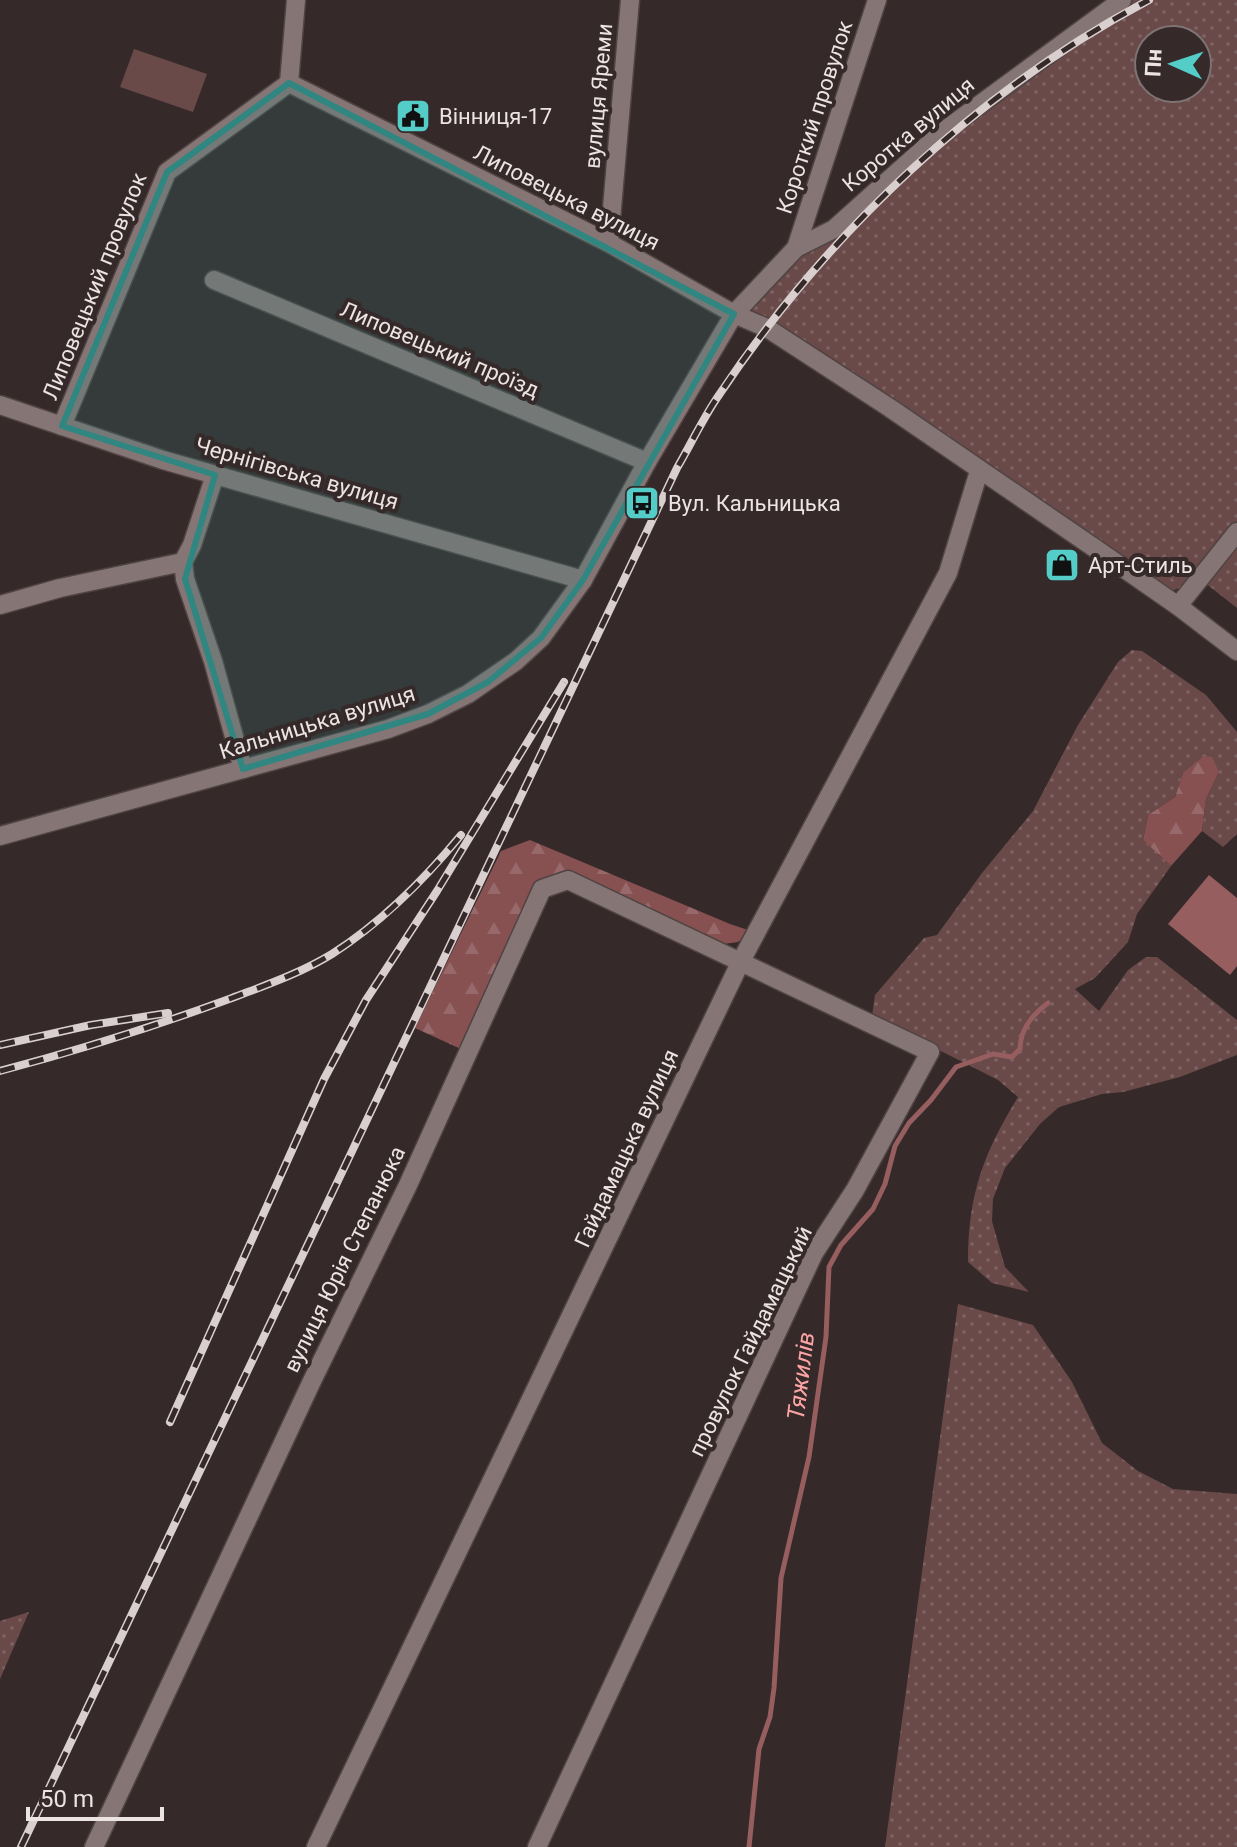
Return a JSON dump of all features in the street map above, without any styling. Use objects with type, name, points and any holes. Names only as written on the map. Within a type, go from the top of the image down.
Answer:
[{"type":"street","points":[[289,83],[296,0]]},
{"type":"street","name":"вулиця Яреми","points":[[609,243],[630,0]]},
{"type":"street","name":"Короткий провулок","points":[[796,248],[877,0]]},
{"type":"street","name":"Коротка вулиця","points":[[734,314],[796,248],[834,229],[941,133],[1122,0]]},
{"type":"street","name":"Липовецька вулиця","points":[[289,83],[609,243],[734,314],[767,328],[824,363],[1178,606],[1237,651]]},
{"type":"street","name":"Липовецький провулок","points":[[62,426],[167,172],[289,83]]},
{"type":"street","name":"Липовецький проїзд","points":[[214,280],[647,462]]},
{"type":"street","name":"Кальницька вулиця","points":[[0,836],[388,729],[468,694],[516,661],[541,638],[583,580],[647,462],[734,314]]},
{"type":"street","name":"Чернігівська вулиця","points":[[0,405],[215,475],[583,580]]},
{"type":"street","name":"Гайдамацька вулиця","points":[[316,1847],[741,961],[948,573],[979,471]]},
{"type":"street","points":[[215,475],[192,545],[183,562],[185,579],[213,661],[243,769]]},
{"type":"street","points":[[1178,606],[1237,532]]},
{"type":"street","points":[[0,605],[60,588],[183,562]]},
{"type":"street","name":"вулиця Юрія Степанюка","points":[[94,1847],[312,1381],[408,1185],[542,889],[568,880],[741,961]]},
{"type":"street","name":"провулок Гайдамацький","points":[[537,1847],[814,1253],[855,1190],[930,1052],[741,961]]},
{"type":"highlighted area","points":[[289,83],[734,314],[583,580],[541,638],[488,682],[428,714],[243,769],[185,579],[215,475],[62,426],[167,172]]},
{"type":"shaded area","points":[[1122,0],[1237,0],[1237,608],[1200,579],[1163,595],[734,314],[796,248]]},
{"type":"shaded area","points":[[134,49],[207,74],[193,112],[120,87]]},
{"type":"shaded area","points":[[1132,650],[1142,651],[1206,695],[1237,732],[1237,834],[1223,847],[1202,831],[1206,799],[1219,772],[1183,773],[1175,797],[1148,815],[1143,840],[1171,866],[1137,914],[1128,942],[1095,978],[1075,989],[1099,1011],[1128,970],[1146,957],[1157,957],[1237,1020],[1237,1055],[1180,1077],[1059,1107],[1040,1124],[1005,1168],[993,1199],[992,1221],[1005,1267],[1029,1292],[992,1283],[968,1262],[971,1216],[980,1176],[995,1137],[1018,1097],[998,1080],[872,1016],[875,995],[924,938],[937,935],[1033,811],[1078,725],[1118,662]]},
{"type":"shaded area","points":[[1209,875],[1237,898],[1237,966],[1230,975],[1168,924]]},
{"type":"shaded area","points":[[958,1304],[1033,1325],[1072,1382],[1102,1443],[1138,1471],[1173,1489],[1237,1494],[1237,1847],[885,1847]]},
{"type":"shaded area","points":[[29,1612],[0,1679],[0,1621]]},
{"type":"green space","points":[[1204,756],[1212,757],[1219,772],[1206,799],[1202,831],[1171,866],[1143,840],[1148,815],[1175,797],[1183,773]]},
{"type":"green space","points":[[530,840],[751,931],[738,942],[724,944],[569,877],[540,885],[463,1050],[415,1028],[501,851]]},
{"type":"waterway","name":"Тяжилів","points":[[749,1847],[759,1749],[770,1717],[774,1688],[781,1578],[809,1457],[826,1337],[829,1267],[841,1245],[873,1209],[885,1184],[895,1146],[909,1123],[956,1067],[993,1054],[1012,1057],[1020,1049],[1028,1023],[1048,1003]]},
{"type":"railway","points":[[21,1847],[677,468],[708,413],[761,335],[808,278],[857,223],[910,171],[1024,77],[1149,0]]},
{"type":"railway","points":[[170,1422],[324,1079],[366,1000],[437,891],[564,682]]},
{"type":"railway","points":[[0,1071],[175,1018],[308,967],[350,942],[385,914],[461,835]]},
{"type":"railway","points":[[0,1045],[91,1025],[168,1013]]},
{"type":"place","name":"Вінниця-17","points":[[413,116]]},
{"type":"place","name":"Вул. Кальницька","points":[[642,503]]},
{"type":"place","name":"Арт-Стиль","points":[[1062,565]]}]
